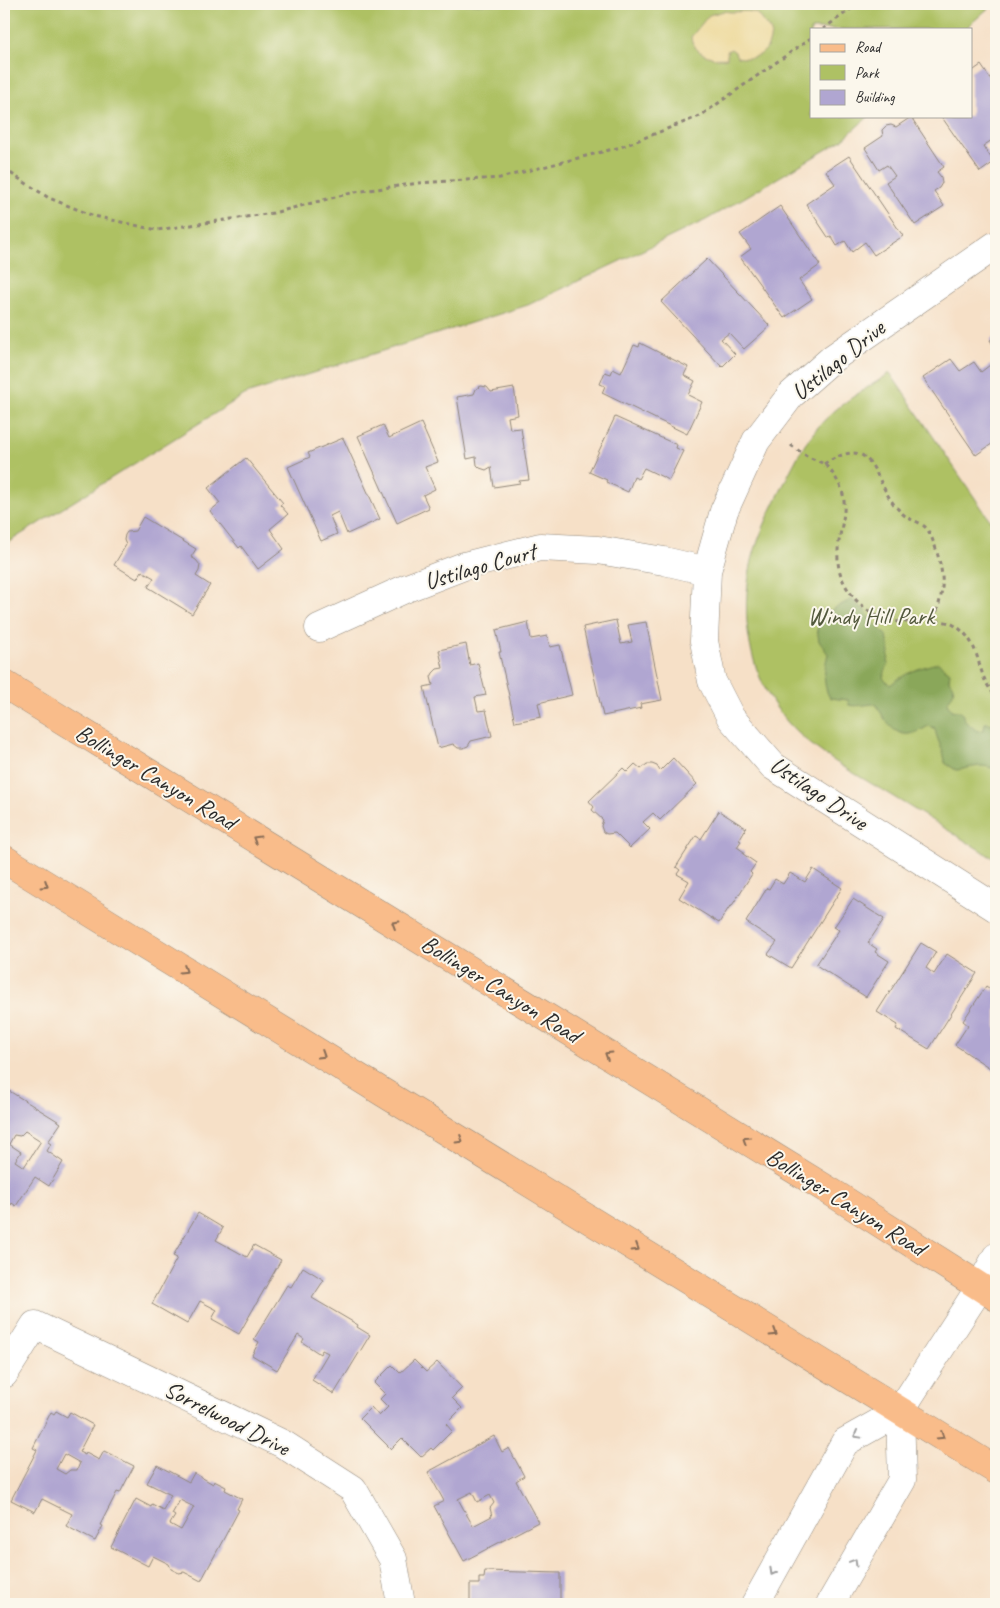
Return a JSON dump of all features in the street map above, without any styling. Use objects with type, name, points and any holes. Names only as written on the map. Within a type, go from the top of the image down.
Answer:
[{"type":"main road","name":"Bollinger Canyon Road","points":[[4,684],[828,1190],[988,1292]]},
{"type":"main road","points":[[4,860],[996,1470]]},
{"type":"street","name":"Ustilago Drive","points":[[996,245],[833,358],[791,395],[756,441],[724,511],[707,571],[704,641],[712,681],[731,718],[773,766],[996,908]]},
{"type":"street","name":"Ustilago Court","points":[[319,628],[407,588],[464,566],[540,547],[598,550],[664,561],[707,571]]},
{"type":"street","points":[[755,1604],[844,1442],[900,1411],[988,1292],[996,1257]]},
{"type":"street","name":"Sorrelwood Drive","points":[[4,1374],[35,1325],[283,1444],[353,1489],[393,1559],[401,1604]]},
{"type":"street","points":[[830,1604],[902,1480],[900,1411]]},
{"type":"path","points":[[825,28],[858,4]]},
{"type":"path","points":[[4,169],[48,198],[94,216],[157,230],[272,213],[355,192],[420,183],[500,178],[621,147],[700,116],[810,39]]},
{"type":"path","points":[[766,428],[806,456],[824,464],[835,475],[842,488],[845,516],[838,559],[841,575],[848,590],[858,603],[886,620],[902,622],[933,621],[950,624],[963,632],[974,646],[984,676],[996,696]]},
{"type":"path","points":[[824,464],[839,454],[853,452],[863,456],[872,464],[879,481],[896,506],[907,517],[924,525],[930,534],[941,564],[943,583],[942,601],[933,621]]},
{"type":"green space","points":[[4,4],[993,4],[966,28],[810,28],[810,118],[867,118],[841,141],[706,220],[528,305],[246,394],[4,545]]},
{"type":"green space","name":"Windy Hill Park","points":[[890,373],[996,529],[996,860],[835,761],[814,747],[796,731],[769,696],[760,677],[748,635],[747,592],[755,548],[773,506],[798,457],[809,438],[823,421],[845,403]]},
{"type":"green space","points":[[852,599],[858,606],[864,609],[872,621],[887,636],[889,649],[888,664],[883,678],[890,685],[912,671],[938,663],[950,672],[949,680],[953,686],[953,691],[947,703],[951,710],[961,712],[966,722],[977,731],[984,730],[985,723],[996,724],[996,766],[992,768],[978,766],[956,770],[945,763],[944,754],[935,728],[928,726],[910,734],[903,734],[891,727],[876,704],[852,706],[849,705],[848,700],[830,698],[827,693],[824,676],[828,654],[819,641],[817,629],[826,613]]},
{"type":"sand","points":[[724,11],[756,13],[771,32],[768,45],[761,54],[751,58],[737,57],[731,49],[727,51],[727,58],[716,58],[705,55],[696,48],[691,37],[709,15]]},
{"type":"building","points":[[981,65],[996,87],[996,147],[992,140],[983,146],[994,162],[980,172],[942,118],[972,118],[972,71]]},
{"type":"building","points":[[912,118],[944,167],[937,172],[941,177],[942,183],[934,191],[944,206],[915,225],[886,182],[895,176],[887,165],[879,170],[865,148],[883,136],[882,130],[886,126],[896,127]]},
{"type":"building","points":[[849,156],[903,236],[874,255],[865,242],[852,252],[845,241],[837,246],[831,236],[828,237],[806,204],[835,184],[826,171]]},
{"type":"building","points":[[780,206],[820,265],[799,280],[812,299],[784,318],[740,257],[751,249],[740,234]]},
{"type":"building","points":[[707,259],[770,326],[744,349],[729,333],[721,339],[735,354],[722,367],[661,302]]},
{"type":"building","points":[[996,336],[996,350],[990,340]]},
{"type":"building","points":[[640,343],[688,367],[684,375],[695,381],[688,395],[702,402],[687,434],[602,393],[605,386],[600,384],[605,372],[611,374],[613,369],[621,373],[634,345],[639,347]]},
{"type":"building","points":[[951,359],[960,371],[974,362],[981,372],[990,365],[996,375],[996,424],[991,428],[996,441],[976,455],[923,378]]},
{"type":"building","points":[[481,386],[487,387],[491,392],[514,388],[518,415],[508,417],[510,429],[521,428],[529,480],[494,487],[491,467],[486,470],[480,468],[477,465],[476,457],[467,459],[457,397],[474,394],[476,389]]},
{"type":"building","points":[[615,417],[677,445],[676,448],[683,451],[669,480],[644,468],[638,479],[634,477],[628,492],[589,472]]},
{"type":"building","points":[[421,423],[438,462],[425,467],[435,489],[423,495],[429,508],[397,523],[358,436],[383,425],[389,438]]},
{"type":"building","points":[[343,438],[380,519],[347,534],[338,512],[330,516],[337,534],[321,541],[288,467],[310,457],[308,453]]},
{"type":"building","points":[[246,458],[283,503],[280,505],[288,514],[270,529],[284,549],[258,569],[241,546],[239,548],[210,511],[220,503],[208,488]]},
{"type":"building","points":[[143,517],[196,549],[191,557],[200,565],[196,576],[210,585],[192,614],[148,587],[154,578],[142,571],[137,579],[114,565],[126,545],[125,535],[127,532],[135,531]]},
{"type":"building","points":[[616,620],[621,644],[632,642],[628,625],[646,622],[662,700],[640,704],[641,708],[603,716],[583,627]]},
{"type":"building","points":[[528,622],[531,639],[547,636],[550,647],[560,645],[572,695],[538,703],[541,717],[515,722],[499,652],[501,652],[496,630]]},
{"type":"building","points":[[466,644],[470,665],[478,663],[486,695],[475,697],[478,711],[486,710],[492,736],[471,741],[468,746],[463,748],[458,748],[453,744],[438,748],[424,687],[433,685],[431,677],[433,673],[437,669],[443,668],[439,650]]},
{"type":"building","points":[[673,758],[697,784],[660,820],[653,813],[643,822],[650,829],[630,848],[615,833],[607,834],[603,832],[601,826],[603,820],[592,810],[594,807],[589,801],[623,768],[627,772],[635,764],[641,769],[647,764],[652,764],[657,766],[660,771]]},
{"type":"building","points":[[719,811],[746,828],[737,847],[756,863],[750,872],[752,874],[719,923],[679,898],[689,881],[677,874],[680,870],[676,867],[696,836],[701,839]]},
{"type":"building","points":[[813,869],[842,888],[791,968],[768,954],[777,942],[746,922],[767,888],[769,889],[775,879],[783,884],[790,873],[805,882]]},
{"type":"building","points":[[853,899],[884,919],[868,943],[877,949],[875,952],[889,961],[866,997],[816,965],[839,930],[834,927]]},
{"type":"building","points":[[921,943],[936,952],[926,968],[934,974],[947,954],[977,973],[929,1049],[896,1029],[898,1025],[877,1012]]},
{"type":"building","points":[[996,985],[996,1072],[955,1045],[968,1025],[963,1021],[986,986],[993,991]]},
{"type":"building","points":[[6,1089],[61,1123],[48,1142],[51,1144],[47,1151],[63,1162],[49,1186],[35,1177],[16,1206],[4,1200],[4,1093]],"holes":[[[25,1131],[41,1141],[24,1167],[15,1161],[21,1152],[9,1144],[14,1135],[20,1136]]]},
{"type":"building","points":[[198,1213],[223,1228],[216,1240],[247,1257],[254,1245],[281,1260],[239,1334],[212,1319],[217,1310],[200,1301],[187,1324],[152,1304],[177,1258],[173,1256]]},
{"type":"building","points":[[303,1267],[324,1280],[312,1298],[358,1325],[357,1327],[370,1335],[334,1394],[312,1380],[328,1353],[322,1350],[320,1354],[302,1342],[304,1339],[298,1335],[277,1370],[252,1355],[259,1342],[254,1339],[287,1285],[291,1287]]},
{"type":"building","points":[[414,1360],[426,1372],[437,1362],[462,1388],[452,1398],[462,1408],[446,1424],[452,1431],[433,1450],[431,1448],[421,1457],[402,1438],[391,1449],[360,1418],[371,1407],[379,1416],[388,1407],[380,1399],[385,1394],[374,1383],[392,1365],[400,1373]]},
{"type":"building","points":[[56,1411],[67,1417],[70,1412],[93,1425],[79,1452],[85,1455],[86,1453],[99,1460],[104,1451],[134,1466],[120,1493],[117,1492],[100,1525],[103,1526],[95,1541],[66,1526],[72,1514],[42,1499],[35,1512],[11,1500],[37,1450],[33,1448],[51,1412],[54,1414]],"holes":[[[64,1454],[80,1463],[77,1470],[70,1470],[65,1474],[56,1469]]]},
{"type":"building","points":[[494,1436],[502,1452],[509,1448],[524,1476],[516,1481],[538,1522],[464,1561],[434,1506],[444,1501],[428,1472]],"holes":[[[472,1492],[477,1502],[490,1495],[494,1503],[490,1508],[492,1516],[473,1526],[458,1499]]]},
{"type":"building","points":[[157,1465],[189,1482],[194,1473],[213,1484],[214,1481],[226,1487],[225,1490],[242,1499],[237,1509],[239,1510],[201,1581],[184,1572],[179,1573],[171,1569],[169,1564],[153,1556],[148,1566],[111,1547],[136,1499],[151,1507],[152,1504],[163,1510],[171,1495],[147,1483]],"holes":[[[180,1500],[194,1507],[181,1530],[170,1524],[175,1516],[172,1514]]]},
{"type":"building","points":[[485,1571],[560,1573],[560,1604],[470,1604],[470,1584],[479,1584],[479,1578],[484,1578]]}]
